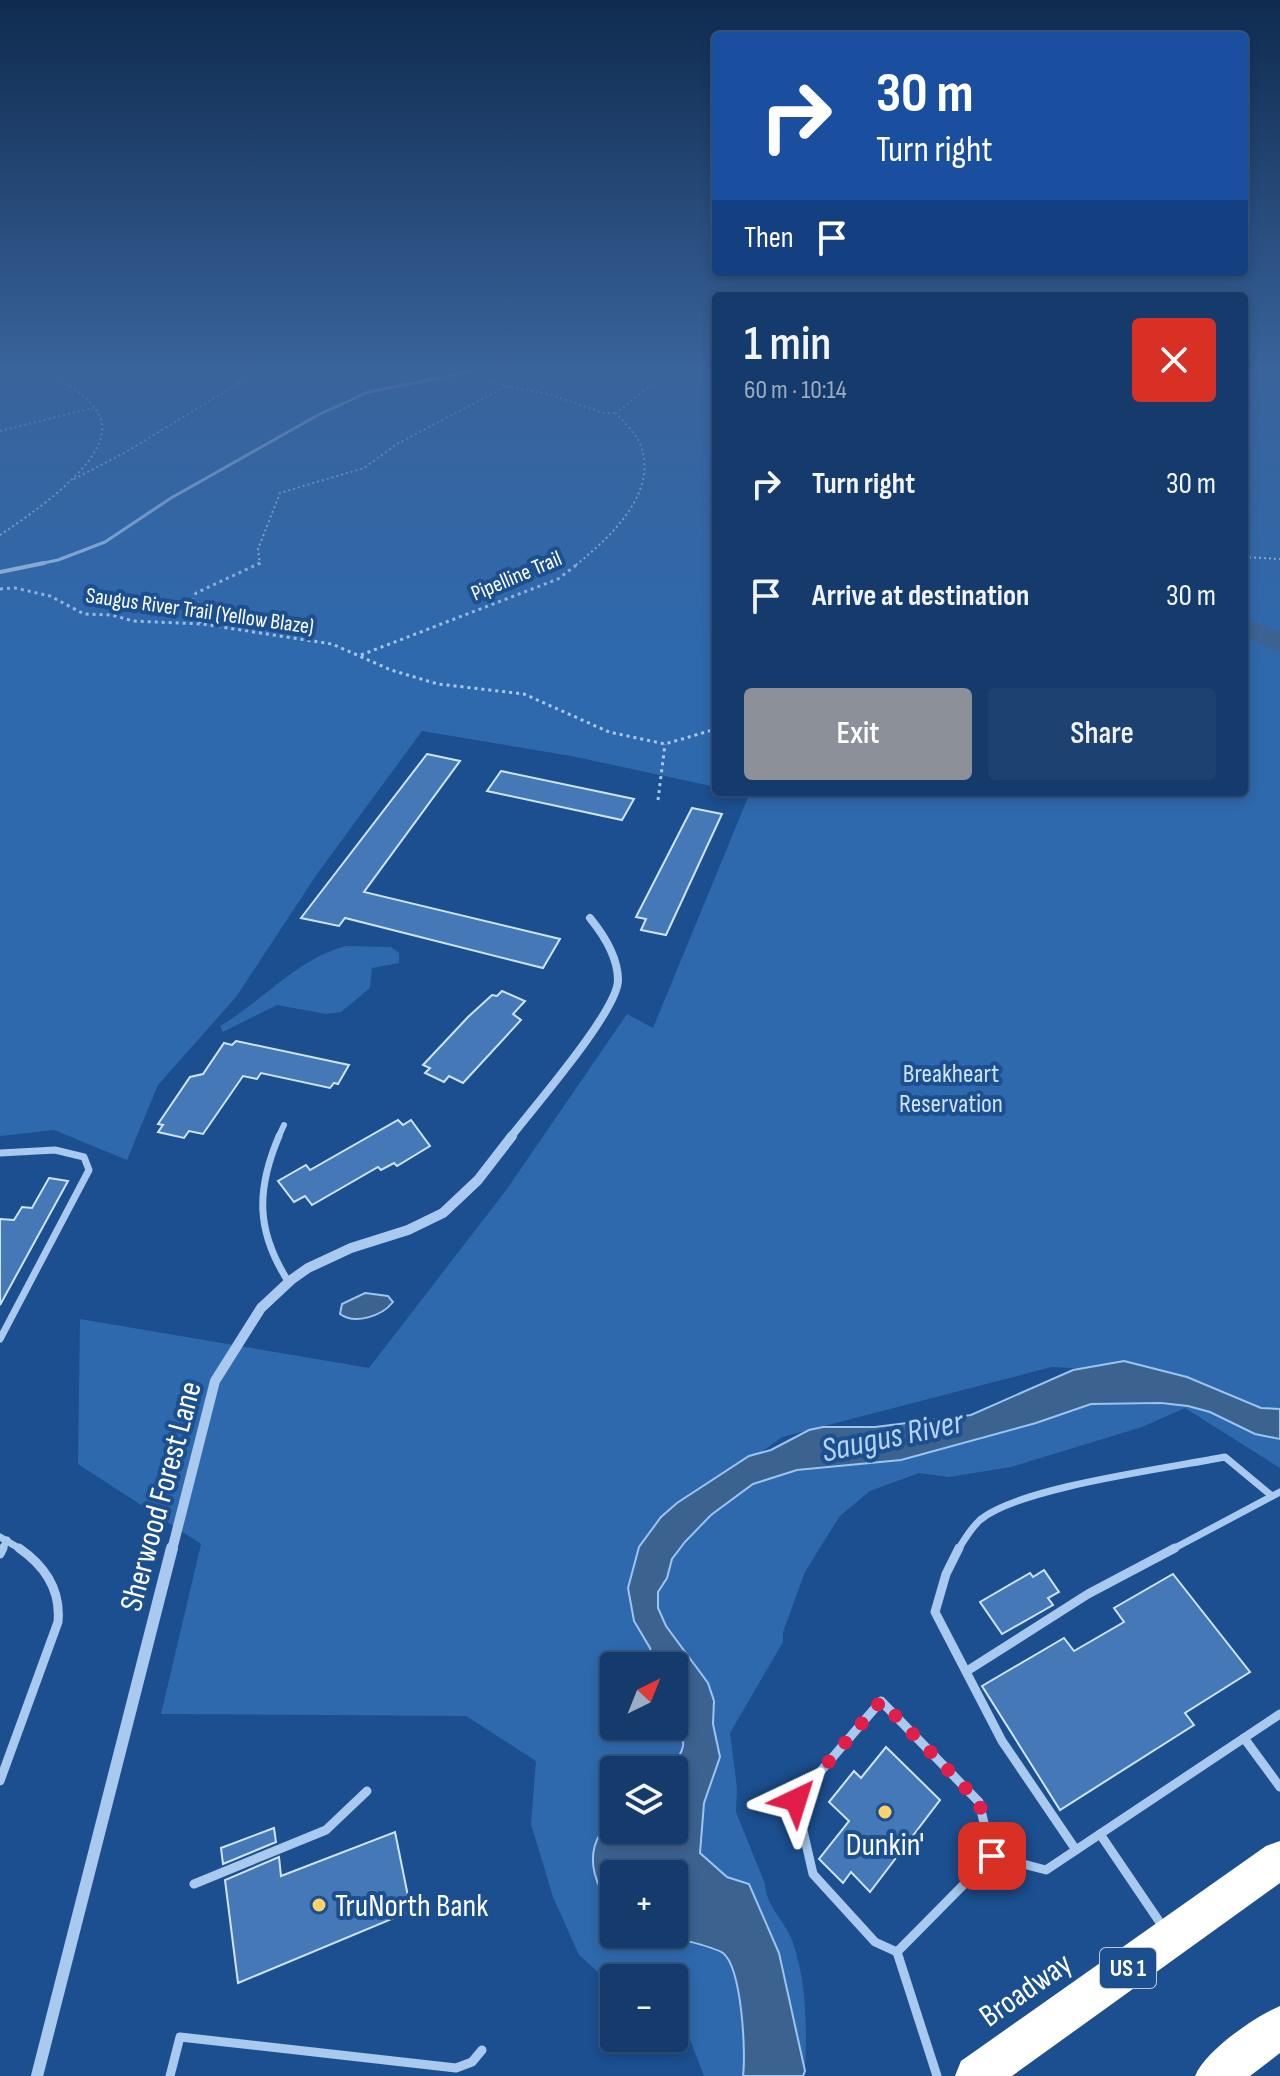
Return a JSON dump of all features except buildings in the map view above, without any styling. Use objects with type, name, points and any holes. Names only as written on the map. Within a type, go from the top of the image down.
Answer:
[{"type":"highway","name":"Broadway","points":[[976,2076],[1280,1860]]},
{"type":"highway","points":[[1216,2076],[1280,2027]]},
{"type":"street","name":"Sherwood Forest Lane","points":[[37,2076],[215,1381],[247,1324],[288,1281],[329,1257],[403,1234],[430,1222],[458,1202],[478,1180],[601,1019],[613,996],[618,977],[601,930],[590,918]]},
{"type":"lane","points":[[0,572],[58,560],[105,542],[171,498],[233,464]]},
{"type":"lane","points":[[284,1125],[266,1164],[262,1191],[267,1248],[288,1281]]},
{"type":"lane","points":[[0,1153],[55,1150],[84,1157],[89,1170],[0,1339]]},
{"type":"lane","points":[[967,1671],[1088,1594],[1276,1494],[1225,1457],[1038,1494],[982,1517],[946,1566],[935,1612],[1002,1741],[1076,1850]]},
{"type":"lane","points":[[0,1554],[4,1538],[49,1577],[59,1599],[60,1614],[0,1781]]},
{"type":"lane","points":[[937,2076],[897,1952],[875,1942],[813,1874],[796,1800],[881,1701],[979,1802],[992,1856]]},
{"type":"lane","points":[[992,1856],[1046,1870],[1280,1714]]},
{"type":"lane","points":[[1244,1738],[1280,1787]]},
{"type":"lane","points":[[194,1884],[326,1830],[367,1791]]},
{"type":"lane","points":[[1100,1834],[1170,1938]]},
{"type":"lane","points":[[897,1952],[992,1856]]},
{"type":"lane","points":[[170,2076],[180,2037],[456,2068],[472,2062],[482,2050]]},
{"type":"path","points":[[73,479],[84,464]]},
{"type":"path","points":[[0,535],[73,479],[103,464]]},
{"type":"path","points":[[202,624],[188,609],[196,593],[260,565],[258,549],[280,493],[370,464]]},
{"type":"path","name":"Pipelline Trail","points":[[361,655],[558,579],[584,561],[616,528],[643,480],[643,464]]},
{"type":"path","points":[[1248,557],[1280,559]]},
{"type":"path","name":"Saugus River Trail (Yellow Blaze)","points":[[0,589],[15,588],[50,596],[84,614],[112,615],[133,621],[202,624],[332,644],[391,670],[438,684],[524,694],[609,732],[665,744],[712,730]]},
{"type":"path","points":[[658,800],[665,744]]},
{"type":"green space","points":[[0,464],[712,464],[712,786],[571,756],[422,731],[317,874],[236,997],[158,1085],[127,1160],[54,1130],[0,1136]]},
{"type":"green space","name":"Breakheart Reservation","points":[[1248,464],[1280,464],[1280,1468],[1185,1408],[1142,1427],[1011,1467],[949,1477],[919,1473],[870,1491],[840,1516],[805,1572],[783,1632],[783,1642],[730,1733],[737,1788],[736,1812],[772,1906],[792,1940],[801,1972],[806,2021],[805,2071],[779,1953],[727,1877],[700,1853],[704,1802],[720,1757],[713,1724],[714,1701],[708,1683],[666,1626],[658,1608],[658,1591],[667,1578],[672,1559],[711,1515],[753,1484],[780,1473],[901,1460],[1036,1423],[1091,1404],[1180,1405],[1129,1371],[1052,1367],[782,1437],[681,1510],[634,1621],[651,1652],[600,1652],[600,1740],[683,1741],[678,1756],[600,1756],[600,1833],[593,1861],[600,1889],[600,1948],[688,1948],[688,1942],[725,1954],[733,1967],[737,1987],[746,2056],[743,2076],[704,2076],[688,2034],[688,1964],[600,1964],[600,1974],[579,1955],[553,1897],[531,1824],[536,1761],[466,1716],[161,1714],[201,1544],[78,1464],[80,1319],[369,1368],[507,1189],[627,1014],[653,1028],[749,796],[1248,796]]},
{"type":"green space","points":[[346,946],[391,947],[399,953],[399,963],[372,968],[370,988],[341,1012],[326,1014],[277,1005],[223,1032],[220,1026],[296,970]]},
{"type":"water","points":[[365,1293],[388,1296],[393,1302],[382,1311],[360,1319],[340,1314],[342,1304]]},
{"type":"water","points":[[1124,1361],[1187,1377],[1261,1408],[1280,1409],[1280,1439],[1255,1434],[1210,1412],[1188,1406],[1161,1403],[1091,1404],[1036,1423],[901,1460],[797,1470],[753,1484],[711,1515],[672,1559],[667,1578],[658,1592],[658,1608],[666,1626],[685,1652],[651,1652],[634,1621],[628,1588],[639,1547],[661,1517],[677,1503],[749,1456],[771,1450],[809,1430],[875,1427],[971,1415],[1073,1370]]},
{"type":"water","points":[[688,1656],[708,1683],[714,1701],[713,1724],[720,1757],[704,1803],[700,1853],[727,1877],[749,1884],[779,1953],[805,2071],[803,2076],[743,2076],[744,2049],[735,1975],[723,1953],[688,1941],[688,1860],[600,1860],[600,1888],[598,1883],[593,1853],[600,1835],[600,1844],[688,1844],[688,1756],[680,1756],[683,1740],[688,1740]]},
{"type":"waterway","name":"Saugus River","points":[[1248,628],[1280,643]]},
{"type":"place","name":"Dunkin'","points":[[885,1812]]},
{"type":"place","name":"TruNorth Bank","points":[[319,1905]]},
{"type":"route","points":[[796,1800],[881,1701],[979,1802],[992,1856]]}]
